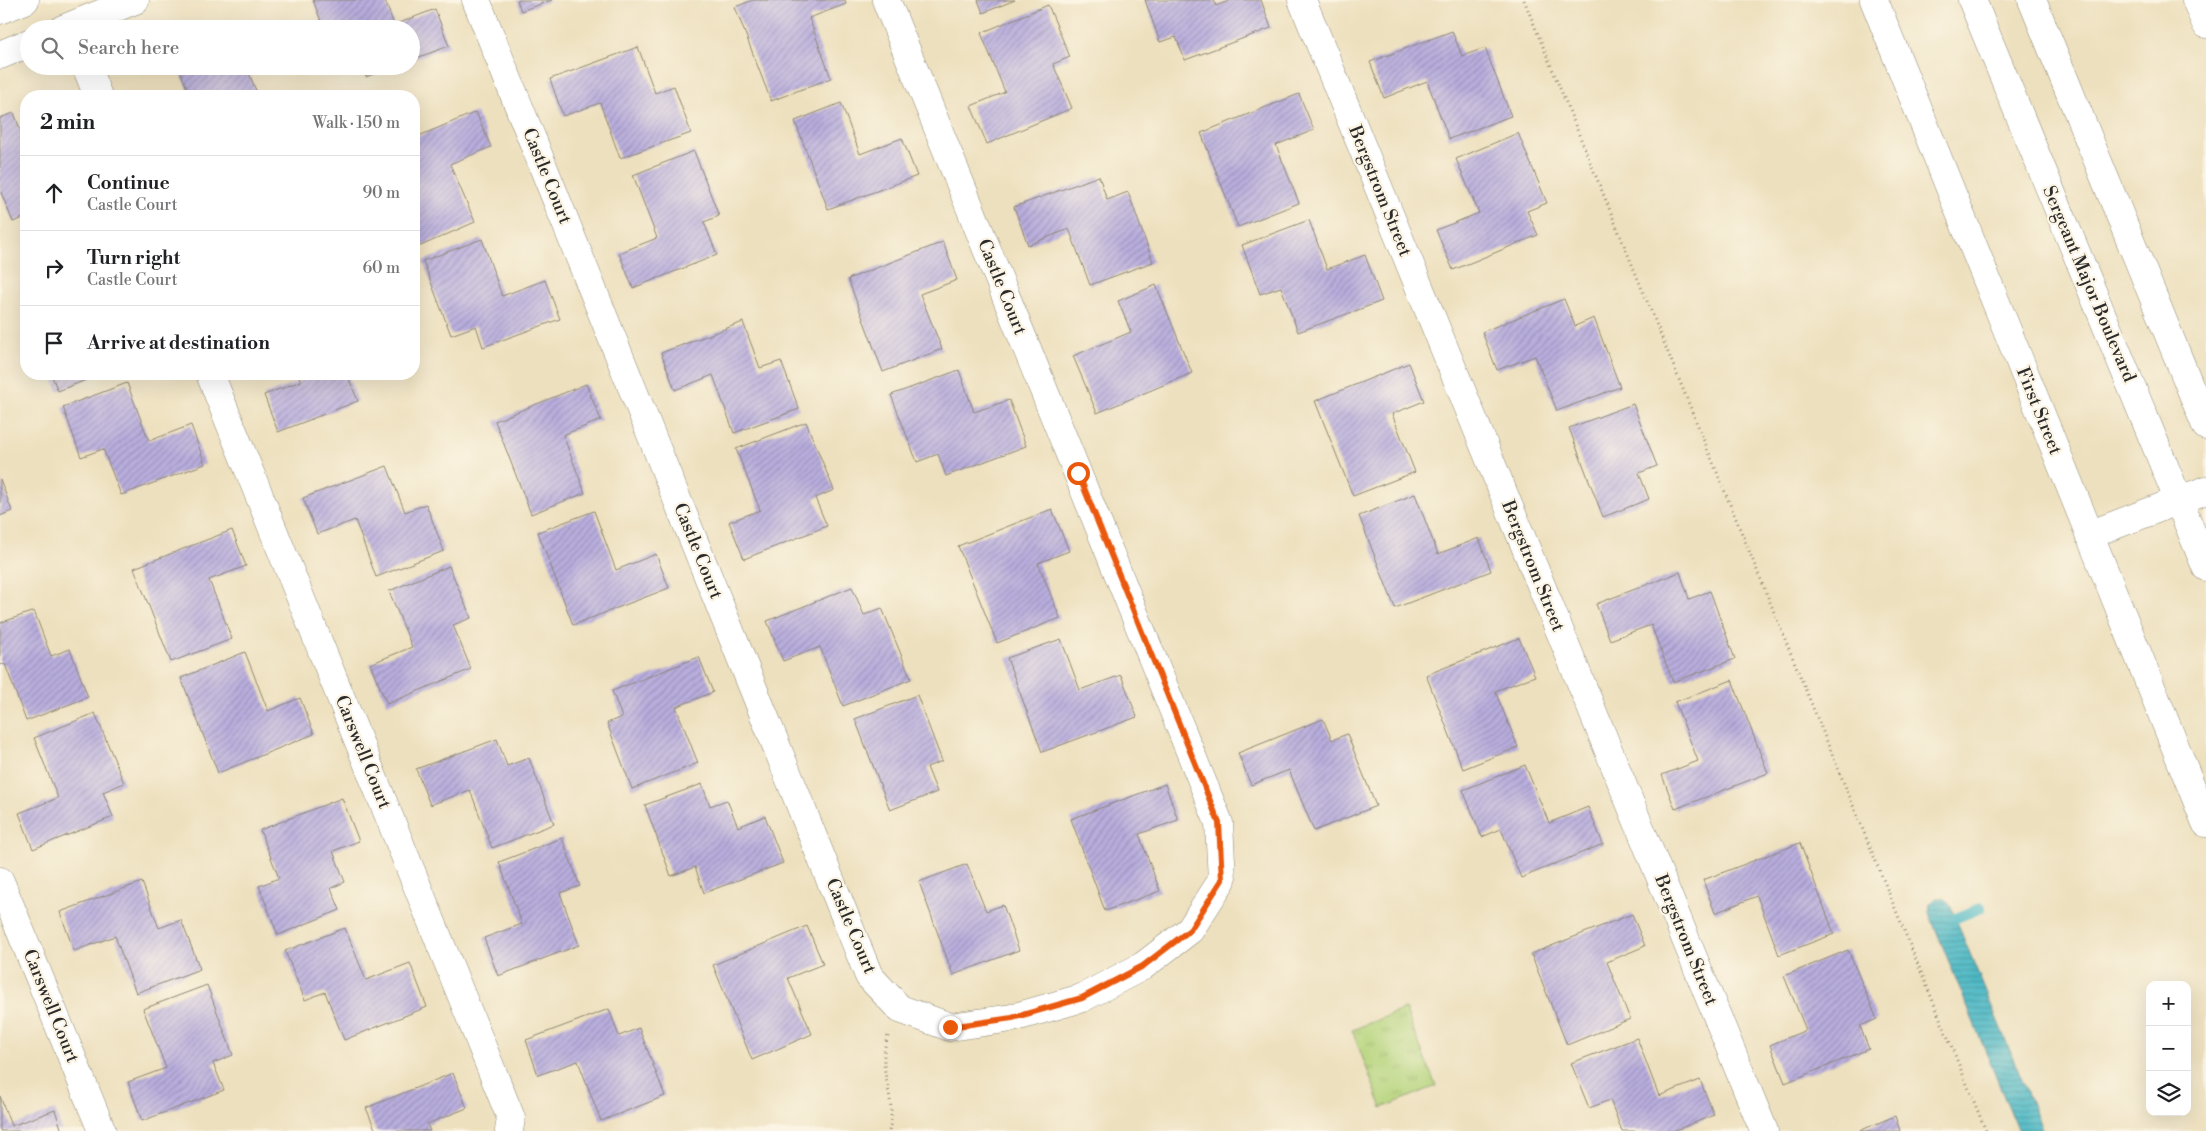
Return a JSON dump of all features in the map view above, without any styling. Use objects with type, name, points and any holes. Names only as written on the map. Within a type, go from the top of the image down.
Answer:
[{"type":"street","points":[[0,10],[25,0]]},
{"type":"street","points":[[87,20],[135,0]]},
{"type":"street","name":"Castle Court","points":[[476,0],[869,976],[900,1009],[950,1027],[1012,1018],[1082,998],[1143,966],[1190,930],[1222,880],[1219,823],[886,0]]},
{"type":"street","name":"Bergstrom Street","points":[[1302,0],[1764,1131]]},
{"type":"street","name":"First Street","points":[[1874,0],[2206,822]]},
{"type":"street","name":"Sergeant Major Boulevard","points":[[1972,0],[2206,568]]},
{"type":"street","points":[[2032,0],[2206,426]]},
{"type":"street","points":[[2196,0],[2206,24]]},
{"type":"street","points":[[0,55],[20,47]]},
{"type":"street","points":[[90,75],[96,90]]},
{"type":"street","name":"Carswell Court","points":[[212,380],[507,1109],[510,1118],[510,1131]]},
{"type":"street","points":[[2089,535],[2206,490]]},
{"type":"street","name":"Carswell Court","points":[[0,881],[102,1131]]},
{"type":"path","points":[[1524,0],[1986,1131]]},
{"type":"path","points":[[889,1034],[884,1045],[882,1062],[890,1093],[891,1124],[889,1131]]},
{"type":"green space","points":[[1405,1009],[1436,1086],[1382,1108],[1352,1030]]},
{"type":"water","points":[[1936,898],[1944,898],[1950,905],[2043,1131],[2018,1131],[1929,913],[1930,904]]},
{"type":"building","points":[[313,0],[385,0],[392,20],[321,20]]},
{"type":"building","points":[[517,0],[552,0],[521,11]]},
{"type":"building","points":[[753,0],[845,0],[846,4],[809,18],[831,78],[771,101],[735,7]]},
{"type":"building","points":[[978,0],[1015,0],[983,13]]},
{"type":"building","points":[[1145,0],[1214,0],[1216,6],[1231,0],[1261,0],[1271,28],[1185,60],[1176,37],[1160,42]]},
{"type":"building","points":[[1048,5],[1070,57],[1053,64],[1072,108],[987,144],[971,106],[1005,92],[981,33]]},
{"type":"building","points":[[435,9],[449,46],[420,57],[420,20],[407,20]]},
{"type":"building","points":[[1452,31],[1462,56],[1485,48],[1511,116],[1449,139],[1427,81],[1384,98],[1370,62]]},
{"type":"building","points":[[638,47],[655,93],[674,86],[691,133],[620,158],[600,103],[563,116],[550,79]]},
{"type":"building","points":[[182,75],[250,75],[256,90],[188,90]]},
{"type":"building","points":[[1299,94],[1314,130],[1276,145],[1299,203],[1238,227],[1201,133]]},
{"type":"building","points":[[841,103],[860,154],[902,138],[917,176],[828,209],[795,121]]},
{"type":"building","points":[[476,112],[491,147],[450,164],[475,222],[420,246],[420,135]]},
{"type":"building","points":[[14,113],[20,129],[20,219],[13,222],[0,190],[0,118]]},
{"type":"building","points":[[1518,133],[1547,203],[1527,211],[1538,235],[1453,270],[1436,230],[1479,213],[1456,159]]},
{"type":"building","points":[[694,151],[719,216],[704,222],[717,255],[633,288],[619,253],[657,238],[633,175]]},
{"type":"building","points":[[1099,176],[1107,200],[1128,192],[1153,262],[1090,285],[1069,229],[1028,245],[1014,207]]},
{"type":"building","points":[[1309,220],[1327,269],[1365,255],[1382,301],[1298,332],[1281,287],[1260,294],[1242,245]]},
{"type":"building","points":[[482,239],[502,296],[545,280],[560,319],[483,347],[476,326],[451,335],[423,261]]},
{"type":"building","points":[[943,242],[957,280],[920,294],[942,349],[883,372],[848,279]]},
{"type":"building","points":[[1156,285],[1192,373],[1097,413],[1073,356],[1131,332],[1118,301]]},
{"type":"building","points":[[1564,299],[1575,326],[1594,318],[1620,387],[1557,411],[1535,356],[1497,370],[1482,332]]},
{"type":"building","points":[[743,322],[760,368],[781,361],[799,409],[734,433],[713,375],[675,390],[661,353]]},
{"type":"building","points":[[1409,363],[1424,401],[1392,414],[1415,472],[1353,496],[1315,401]]},
{"type":"building","points":[[959,370],[974,412],[1009,400],[1026,446],[946,476],[938,454],[917,462],[891,395]]},
{"type":"building","points":[[53,380],[86,380],[58,391]]},
{"type":"building","points":[[349,380],[358,401],[278,432],[264,395],[301,381]]},
{"type":"building","points":[[127,383],[149,441],[191,425],[205,464],[121,495],[103,449],[81,457],[63,407]]},
{"type":"building","points":[[586,384],[601,420],[563,435],[585,493],[531,514],[495,421]]},
{"type":"building","points":[[1633,404],[1657,466],[1639,473],[1649,499],[1603,517],[1569,428]]},
{"type":"building","points":[[806,422],[834,490],[815,498],[827,526],[744,559],[729,522],[760,510],[736,449]]},
{"type":"building","points":[[387,466],[405,512],[426,504],[444,551],[376,577],[355,520],[317,534],[303,498]]},
{"type":"building","points":[[0,479],[12,511],[0,516]]},
{"type":"building","points":[[1415,494],[1438,554],[1479,538],[1491,571],[1395,608],[1359,516]]},
{"type":"building","points":[[1052,509],[1069,551],[1038,563],[1060,618],[997,643],[958,546]]},
{"type":"building","points":[[594,511],[616,570],[656,554],[669,588],[573,625],[538,532]]},
{"type":"building","points":[[232,530],[246,566],[209,580],[232,639],[171,662],[134,568]]},
{"type":"building","points":[[449,566],[471,618],[453,625],[471,669],[387,704],[370,664],[412,647],[389,591]]},
{"type":"building","points":[[1680,572],[1689,599],[1710,591],[1735,659],[1673,682],[1651,625],[1610,640],[1596,604]]},
{"type":"building","points":[[852,587],[864,615],[882,608],[911,679],[843,706],[820,647],[783,661],[767,621]]},
{"type":"building","points":[[34,611],[51,656],[70,649],[88,697],[26,721],[5,664],[0,665],[0,623]]},
{"type":"building","points":[[1519,638],[1535,676],[1495,691],[1518,747],[1463,769],[1426,675]]},
{"type":"building","points":[[1061,639],[1080,690],[1121,675],[1137,717],[1042,752],[1007,658]]},
{"type":"building","points":[[245,652],[268,711],[300,698],[314,734],[218,773],[181,678]]},
{"type":"building","points":[[699,657],[713,692],[676,707],[698,763],[632,789],[607,723],[622,717],[612,691]]},
{"type":"building","points":[[1732,680],[1768,773],[1675,809],[1662,775],[1698,761],[1675,702]]},
{"type":"building","points":[[917,695],[942,761],[927,767],[937,792],[890,810],[855,719]]},
{"type":"building","points":[[95,713],[124,783],[103,792],[113,817],[33,849],[19,813],[58,798],[34,738]]},
{"type":"building","points":[[1323,719],[1332,740],[1347,734],[1376,806],[1314,831],[1289,770],[1251,785],[1238,753]]},
{"type":"building","points":[[497,739],[507,766],[529,758],[554,824],[492,848],[470,790],[430,805],[416,769]]},
{"type":"building","points":[[1525,765],[1549,823],[1588,807],[1603,844],[1521,878],[1501,829],[1482,837],[1463,790]]},
{"type":"building","points":[[702,784],[710,806],[727,800],[738,827],[765,816],[783,863],[704,893],[695,867],[671,876],[645,805]]},
{"type":"building","points":[[1165,784],[1178,820],[1139,834],[1160,891],[1105,911],[1071,819]]},
{"type":"building","points":[[342,798],[359,841],[333,851],[345,882],[331,888],[340,910],[278,935],[259,886],[279,878],[260,830]]},
{"type":"building","points":[[562,838],[580,886],[560,893],[579,945],[498,976],[484,938],[522,924],[499,862]]},
{"type":"building","points":[[1800,843],[1834,934],[1779,955],[1757,896],[1715,913],[1703,880]]},
{"type":"building","points":[[967,864],[986,911],[1003,905],[1019,950],[953,975],[919,882]]},
{"type":"building","points":[[142,882],[159,928],[181,920],[200,969],[136,993],[115,936],[74,951],[60,912]]},
{"type":"building","points":[[1632,914],[1645,946],[1607,962],[1630,1019],[1567,1045],[1531,954]]},
{"type":"building","points":[[807,926],[823,964],[788,978],[812,1034],[752,1060],[713,965]]},
{"type":"building","points":[[345,928],[366,980],[410,963],[427,1007],[344,1040],[325,992],[305,1000],[285,951]]},
{"type":"building","points":[[1848,950],[1877,1019],[1860,1026],[1869,1049],[1785,1083],[1770,1045],[1806,1030],[1784,976]]},
{"type":"building","points":[[207,985],[233,1055],[213,1063],[224,1090],[142,1121],[128,1082],[166,1068],[143,1009]]},
{"type":"building","points":[[609,1009],[619,1036],[639,1028],[665,1096],[601,1121],[578,1061],[538,1075],[526,1040]]},
{"type":"building","points":[[1637,1038],[1659,1096],[1700,1080],[1714,1115],[1673,1131],[1622,1131],[1610,1100],[1589,1108],[1571,1063]]},
{"type":"building","points":[[453,1073],[467,1108],[427,1124],[430,1131],[376,1131],[366,1108]]},
{"type":"building","points":[[0,1096],[11,1126],[55,1110],[62,1131],[0,1131]]},
{"type":"building","points":[[1895,1116],[1900,1131],[1859,1131]]},
{"type":"waterway","points":[[1956,918],[1981,908]]},
{"type":"route","points":[[950,1027],[1012,1018],[1082,998],[1143,966],[1190,930],[1222,880],[1219,823],[1078,473]]}]
